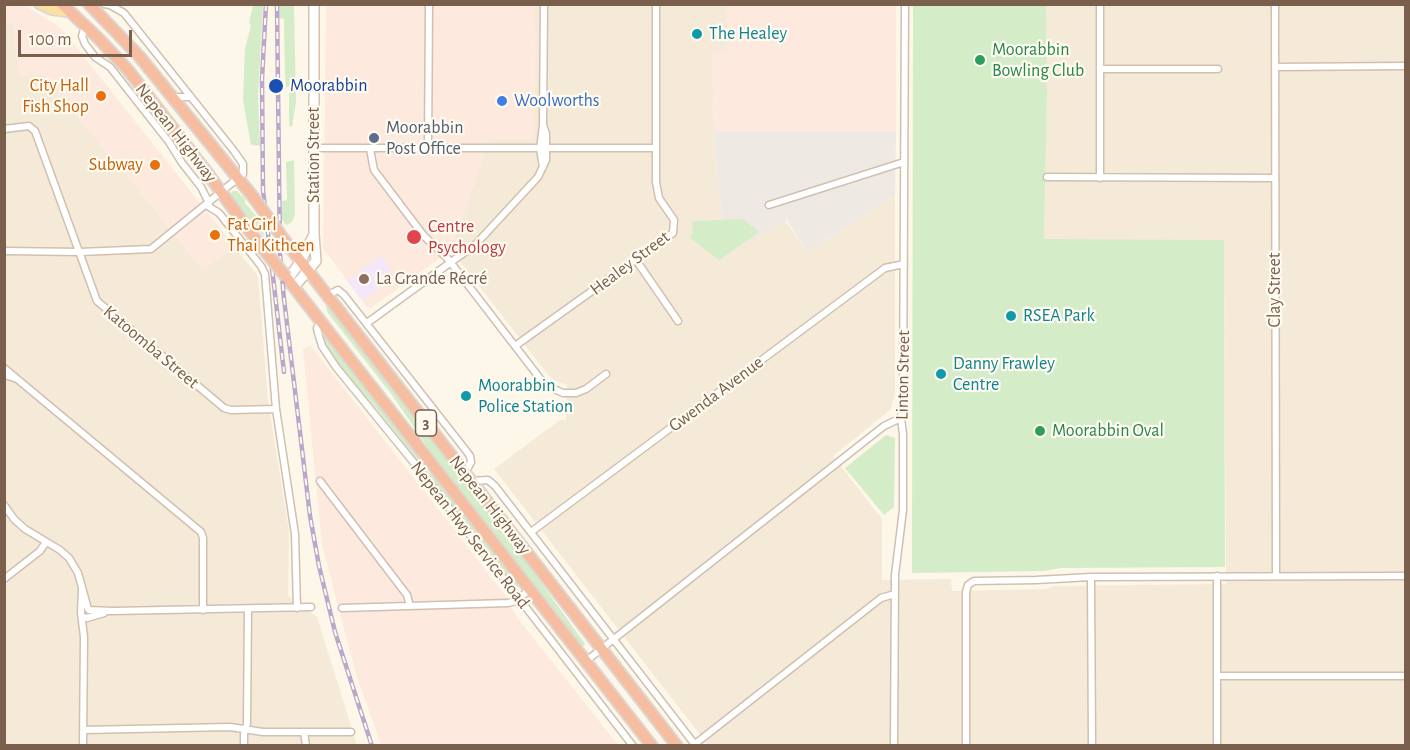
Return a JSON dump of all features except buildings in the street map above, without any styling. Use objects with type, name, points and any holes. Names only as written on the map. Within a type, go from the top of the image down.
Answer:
[{"type":"highway","name":"Nepean Highway","points":[[89,4],[139,56],[239,179],[677,746]]},
{"type":"highway","name":"Nepean Highway","points":[[65,8],[85,25],[128,70],[206,170],[257,241],[652,746]]},
{"type":"highway","points":[[311,309],[328,296]]},
{"type":"main road","points":[[39,4],[52,10],[65,8]]},
{"type":"main road","name":"Station Street","points":[[289,281],[305,266],[316,261],[314,4]]},
{"type":"street","points":[[104,4],[115,7],[124,14],[191,97]]},
{"type":"street","points":[[428,149],[429,4]]},
{"type":"street","points":[[367,323],[481,238],[538,177],[543,167],[544,4]]},
{"type":"street","name":"Healey Street","points":[[515,346],[670,236],[674,228],[674,220],[657,193],[656,4]]},
{"type":"street","name":"Linton Street","points":[[894,746],[895,594],[903,510],[901,418],[905,4]]},
{"type":"street","points":[[1100,4],[1100,178]]},
{"type":"street","name":"Clay Street","points":[[1275,4],[1276,576]]},
{"type":"street","points":[[85,25],[82,36],[85,44],[95,57],[110,67],[195,178],[208,204],[219,213],[264,270],[276,409],[295,534],[297,608]]},
{"type":"street","points":[[1275,67],[1406,66]]},
{"type":"street","points":[[1100,69],[1218,69]]},
{"type":"street","name":"Nepean Highway","points":[[173,97],[191,97],[243,164],[244,171],[239,179]]},
{"type":"street","name":"Katoomba Street","points":[[4,129],[25,126],[34,128],[97,301],[224,408],[231,410],[276,409]]},
{"type":"street","points":[[314,148],[656,148]]},
{"type":"street","points":[[370,149],[374,170],[424,236],[450,262],[541,380],[558,392],[570,393],[581,391],[606,374]]},
{"type":"street","points":[[769,205],[904,162]]},
{"type":"street","points":[[195,178],[206,170]]},
{"type":"street","points":[[1047,177],[1275,178]]},
{"type":"street","points":[[4,252],[151,249],[239,179]]},
{"type":"street","points":[[636,260],[678,321]]},
{"type":"street","name":"Gwenda Avenue","points":[[531,532],[885,268],[904,264]]},
{"type":"street","name":"Nepean Hwy Service Road","points":[[328,296],[335,291],[340,291],[367,323],[468,453],[471,462],[468,477],[491,482],[695,745]]},
{"type":"street","name":"Nepean Hwy Service Road","points":[[321,321],[317,328],[328,356],[419,469],[633,746]]},
{"type":"street","points":[[5,372],[20,381],[201,532],[203,538],[203,610]]},
{"type":"street","points":[[586,661],[884,426],[901,418]]},
{"type":"street","name":"Nepean Highway","points":[[419,469],[436,468]]},
{"type":"street","points":[[320,480],[407,595],[410,606]]},
{"type":"street","points":[[4,506],[22,526],[60,550],[72,563],[80,578],[87,613],[84,637],[83,746]]},
{"type":"street","points":[[4,579],[40,551],[46,542]]},
{"type":"street","points":[[1217,576],[1217,746]]},
{"type":"street","points":[[966,746],[966,592],[968,585],[977,580],[1091,577],[1406,576]]},
{"type":"street","points":[[1091,577],[1092,746]]},
{"type":"street","points":[[342,608],[508,603],[530,589]]},
{"type":"street","points":[[695,745],[881,598],[895,594]]},
{"type":"street","points":[[87,613],[311,607]]},
{"type":"street","points":[[244,746],[248,724],[248,609]]},
{"type":"street","points":[[1217,676],[1406,676]]},
{"type":"street","points":[[83,730],[230,727],[262,732],[351,732]]},
{"type":"street","points":[[304,732],[306,746]]},
{"type":"shaded area","points":[[5,5],[24,5],[61,28],[234,246],[203,270],[136,186],[41,74],[19,76],[13,23],[5,23]]},
{"type":"shaded area","points":[[326,5],[535,5],[534,136],[531,140],[489,140],[451,250],[371,308],[367,307],[323,248]]},
{"type":"shaded area","points":[[535,5],[727,5],[727,52],[712,53],[714,132],[725,255],[785,220],[807,252],[895,196],[895,395],[890,410],[833,456],[882,519],[882,580],[951,579],[952,591],[1046,589],[1053,586],[1226,584],[1224,241],[1044,240],[1046,5],[1405,5],[1405,745],[708,745],[494,469],[560,420],[566,420],[567,385],[549,376],[451,250],[489,140],[531,140],[534,136]]},
{"type":"shaded area","points":[[727,5],[896,5],[896,132],[714,132],[712,52],[727,52]]},
{"type":"shaded area","points":[[5,23],[13,23],[19,76],[41,74],[136,186],[203,270],[234,246],[258,276],[268,401],[289,531],[288,596],[317,617],[357,745],[5,746]]},
{"type":"shaded area","points":[[714,132],[896,132],[895,196],[807,252],[787,220],[725,256]]},
{"type":"shaded area","name":"La Grande Récré","points":[[381,256],[391,270],[378,282],[377,290],[362,301],[347,281]]},
{"type":"shaded area","points":[[310,345],[505,595],[516,616],[618,745],[381,745],[356,674],[322,545],[303,350]]},
{"type":"green space","points":[[253,5],[263,5],[258,95],[260,146],[251,145],[243,100],[245,49]]},
{"type":"green space","points":[[279,5],[294,5],[296,102],[292,127],[289,126],[289,87],[286,87],[284,19],[279,18]]},
{"type":"green space","points":[[913,5],[1046,5],[1044,239],[1224,240],[1225,567],[1061,568],[1044,571],[912,573]]},
{"type":"green space","points":[[294,160],[295,214],[292,222],[286,225],[281,218],[282,201],[287,200],[286,162]]},
{"type":"green space","points":[[237,191],[245,199],[245,203],[263,224],[264,237],[230,194]]},
{"type":"green space","points":[[743,219],[759,232],[719,260],[690,238],[693,231],[692,221]]},
{"type":"green space","points":[[325,305],[334,313],[533,571],[585,644],[583,646],[431,452],[392,395],[328,313]]},
{"type":"green space","points":[[320,330],[424,463],[418,461],[375,407],[339,367],[329,352]]},
{"type":"green space","points":[[886,435],[895,438],[894,507],[884,515],[845,468]]},
{"type":"green space","points":[[428,472],[435,478],[519,587],[513,584]]},
{"type":"railway","points":[[266,4],[262,79],[263,190],[284,372]]},
{"type":"railway","points":[[277,4],[280,254],[310,516],[335,632],[372,746]]},
{"type":"place","name":"The Healey","points":[[697,34]]},
{"type":"place","name":"Moorabbin Bowling Club","points":[[980,60]]},
{"type":"place","name":"Moorabbin","points":[[276,86]]},
{"type":"place","name":"City Hall Fish Shop","points":[[101,96]]},
{"type":"place","name":"Woolworths","points":[[502,101]]},
{"type":"place","name":"Moorabbin Post Office","points":[[374,138]]},
{"type":"place","name":"Subway","points":[[155,165]]},
{"type":"place","name":"Fat Girl Thai Kithcen","points":[[215,235]]},
{"type":"place","name":"Centre Psychology","points":[[414,237]]},
{"type":"place","name":"La Grande Récré","points":[[364,279]]},
{"type":"place","name":"RSEA Park","points":[[1011,316]]},
{"type":"place","name":"Danny Frawley Centre","points":[[941,374]]},
{"type":"place","name":"Moorabbin Police Station","points":[[466,396]]},
{"type":"place","name":"Moorabbin Oval","points":[[1040,431]]}]
